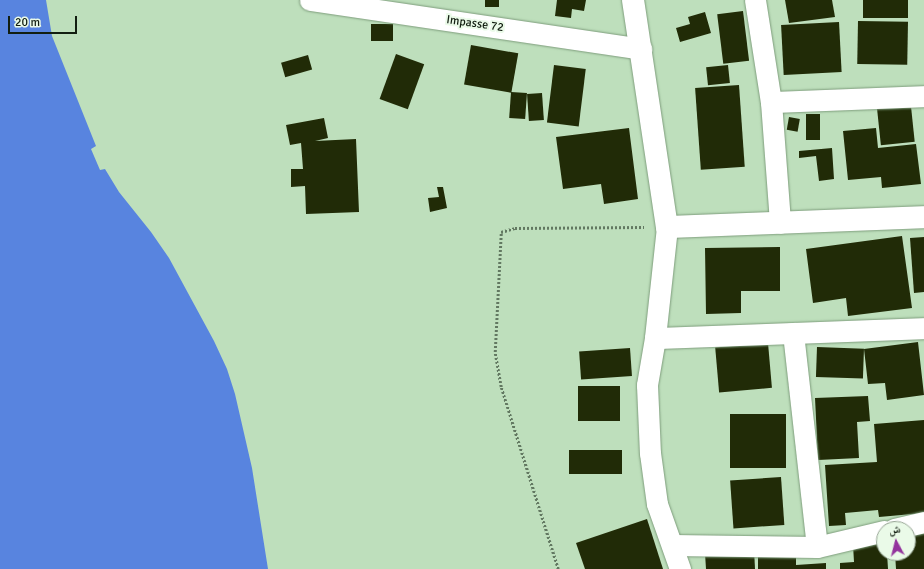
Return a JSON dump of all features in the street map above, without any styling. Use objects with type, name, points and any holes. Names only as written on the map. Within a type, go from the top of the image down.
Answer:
[{"type":"main road","points":[[633,0],[667,227],[924,217]]},
{"type":"street","name":"Impasse 72","points":[[310,0],[641,49]]},
{"type":"street","points":[[755,0],[771,102],[780,223]]},
{"type":"street","points":[[771,102],[924,96]]},
{"type":"street","points":[[667,227],[655,338],[647,385],[650,453],[657,504],[680,569]]},
{"type":"street","points":[[655,338],[924,328]]},
{"type":"street","points":[[793,333],[817,546]]},
{"type":"street","points":[[672,545],[817,546],[876,533]]},
{"type":"path","points":[[558,569],[500,380],[495,352],[501,232],[515,228],[667,227]]},
{"type":"water","points":[[0,0],[46,0],[52,36],[96,146],[91,149],[100,170],[105,169],[119,192],[151,232],[169,258],[214,341],[227,369],[235,394],[252,468],[268,569],[0,569]]},
{"type":"building","points":[[485,0],[499,0],[499,7],[485,7]]},
{"type":"building","points":[[557,0],[586,0],[584,11],[572,9],[571,18],[555,16]]},
{"type":"building","points":[[785,0],[832,0],[835,17],[789,23]]},
{"type":"building","points":[[863,0],[908,0],[908,18],[863,18]]},
{"type":"building","points":[[743,11],[749,61],[723,64],[717,14]]},
{"type":"building","points":[[705,12],[711,33],[680,42],[676,28],[690,24],[688,17]]},
{"type":"building","points":[[858,21],[908,22],[907,65],[857,64]]},
{"type":"building","points":[[839,22],[842,72],[784,75],[781,25]]},
{"type":"building","points":[[371,24],[393,24],[393,41],[371,41]]},
{"type":"building","points":[[471,45],[518,53],[511,93],[464,84]]},
{"type":"building","points":[[396,54],[424,64],[408,109],[380,99]]},
{"type":"building","points":[[308,55],[312,69],[285,77],[281,63]]},
{"type":"building","points":[[554,65],[586,69],[579,126],[547,123]]},
{"type":"building","points":[[728,65],[730,83],[708,85],[706,67]]},
{"type":"building","points":[[739,85],[745,167],[701,170],[695,88]]},
{"type":"building","points":[[511,92],[527,93],[525,119],[509,118]]},
{"type":"building","points":[[542,93],[544,120],[529,121],[527,94]]},
{"type":"building","points":[[910,97],[915,142],[881,145],[876,101]]},
{"type":"building","points":[[806,114],[820,114],[820,140],[806,140]]},
{"type":"building","points":[[789,117],[800,119],[798,132],[787,130]]},
{"type":"building","points":[[324,118],[328,138],[315,141],[356,139],[359,212],[306,214],[305,186],[291,187],[291,169],[303,169],[301,143],[290,145],[286,125]]},
{"type":"building","points":[[629,128],[638,199],[604,204],[601,184],[563,189],[556,137]]},
{"type":"building","points":[[876,128],[878,148],[916,144],[921,184],[882,188],[881,177],[848,180],[843,131]]},
{"type":"building","points":[[832,148],[834,179],[819,181],[816,156],[799,158],[799,151]]},
{"type":"building","points":[[437,187],[443,187],[447,208],[430,212],[428,198],[439,197]]},
{"type":"building","points":[[902,236],[912,308],[848,316],[846,298],[813,303],[806,249]]},
{"type":"building","points":[[924,237],[924,292],[914,293],[910,238]]},
{"type":"building","points":[[780,247],[780,291],[741,291],[741,313],[706,314],[705,248]]},
{"type":"building","points":[[918,342],[924,395],[887,400],[885,383],[868,384],[864,349]]},
{"type":"building","points":[[768,343],[772,388],[719,392],[715,348]]},
{"type":"building","points":[[817,347],[864,349],[863,379],[816,377]]},
{"type":"building","points":[[630,348],[632,376],[581,379],[579,352]]},
{"type":"building","points":[[578,386],[620,386],[620,421],[578,421]]},
{"type":"building","points":[[868,396],[870,421],[857,422],[859,458],[818,460],[815,398]]},
{"type":"building","points":[[730,414],[786,414],[786,468],[730,468]]},
{"type":"building","points":[[924,420],[924,513],[879,517],[878,510],[845,513],[846,525],[829,526],[825,465],[877,462],[874,424]]},
{"type":"building","points":[[569,450],[622,450],[622,474],[569,474]]},
{"type":"building","points":[[781,477],[784,525],[733,528],[730,481]]},
{"type":"building","points":[[647,519],[663,569],[585,569],[576,543]]},
{"type":"building","points":[[924,533],[924,569],[896,569],[896,561],[916,561],[916,534]]},
{"type":"building","points":[[876,543],[876,561],[888,561],[888,569],[840,569],[840,563],[854,562],[853,545]]},
{"type":"building","points":[[754,549],[755,569],[706,569],[705,553]]},
{"type":"building","points":[[796,555],[796,565],[826,563],[826,569],[758,569],[758,557]]}]
